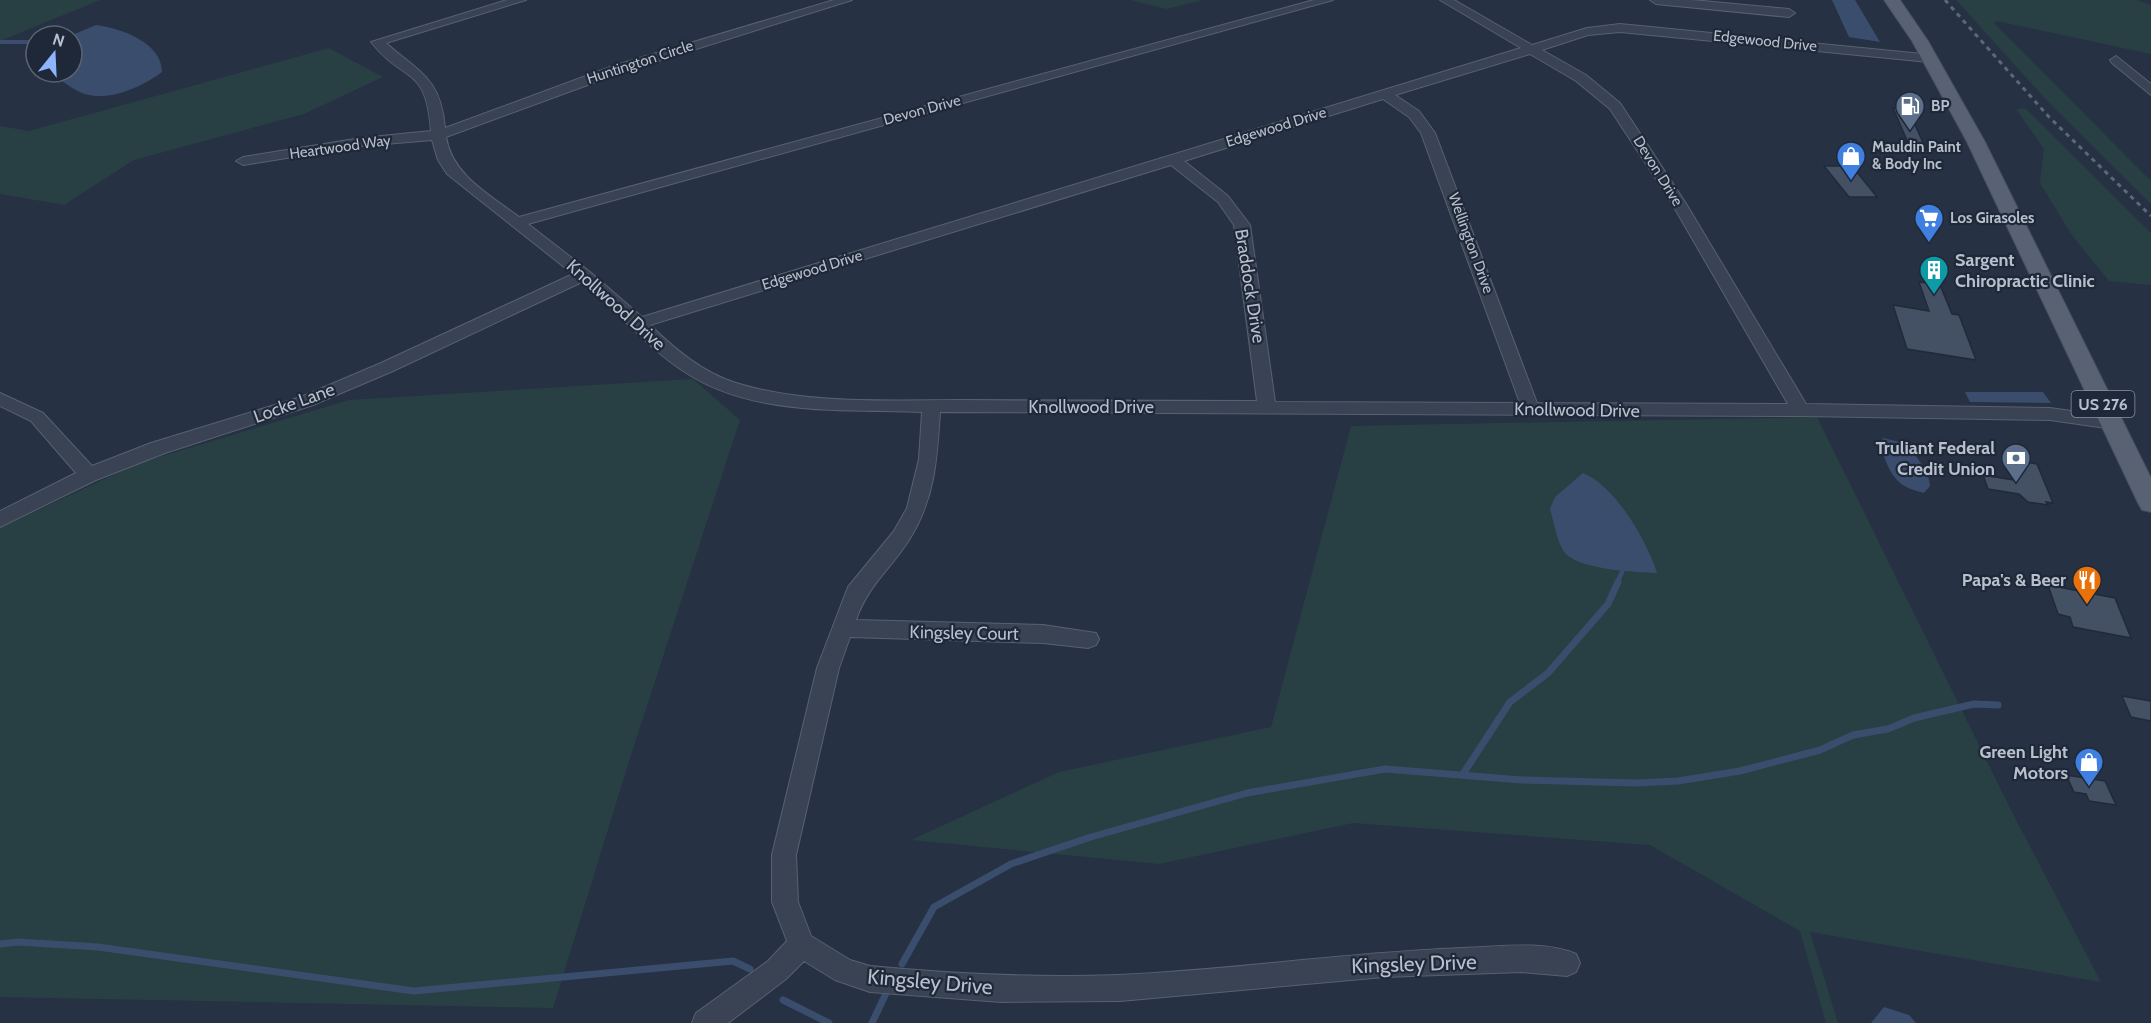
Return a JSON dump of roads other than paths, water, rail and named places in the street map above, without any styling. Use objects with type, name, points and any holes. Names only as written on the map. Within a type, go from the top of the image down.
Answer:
[{"type":"main road","name":"US 276","points":[[1892,0],[1929,58],[1976,141],[2063,321],[2078,357],[2151,503]]},
{"type":"street","name":"Knollwood Drive","points":[[520,0],[377,42],[429,87],[436,111],[437,135],[445,162],[452,171],[584,275],[672,356],[699,375],[728,387],[784,399],[931,406],[1801,410],[2050,414],[2113,423]]},
{"type":"street","name":"Huntington Circle","points":[[437,135],[618,69],[846,0]]},
{"type":"street","name":"Devon Drive","points":[[518,222],[1327,0]]},
{"type":"street","name":"Devon Drive","points":[[1446,0],[1594,87],[1623,116],[1678,202],[1801,410]]},
{"type":"street","points":[[1656,0],[1795,28]]},
{"type":"street","points":[[1785,0],[1795,28]]},
{"type":"street","name":"Edgewood Drive","points":[[637,324],[1587,32],[1620,28],[1795,28],[1929,58]]},
{"type":"street","points":[[2116,60],[2151,91]]},
{"type":"street","name":"Wellington Drive","points":[[1386,94],[1414,114],[1428,133],[1525,388],[1530,409]]},
{"type":"street","name":"Heartwood Way","points":[[243,161],[361,142],[437,135]]},
{"type":"street","name":"Braddock Drive","points":[[1174,160],[1223,199],[1242,225],[1267,406]]},
{"type":"street","name":"Locke Lane","points":[[0,520],[89,475],[158,448],[307,400],[429,348],[584,275]]},
{"type":"street","points":[[0,399],[27,410],[37,417],[89,475]]},
{"type":"street","points":[[706,1023],[777,970],[802,945],[785,902],[784,855],[828,668],[855,593],[901,536],[917,507],[928,459],[931,406]]},
{"type":"street","name":"Kingsley Court","points":[[841,628],[1043,634],[1088,639]]},
{"type":"street","name":"Kingsley Drive","points":[[802,945],[844,971],[870,979],[1001,988],[1120,988],[1384,964],[1521,959],[1567,963]]},
{"type":"water","points":[[1832,0],[1855,0],[1880,42],[1849,37]]},
{"type":"water","points":[[96,25],[116,29],[138,38],[155,52],[162,72],[145,83],[113,95],[92,96],[82,93],[66,84],[84,84],[84,30]]},
{"type":"water","points":[[1965,392],[2043,392],[2051,403],[1970,402]]},
{"type":"water","points":[[1883,438],[1908,444],[1928,474],[1930,486],[1924,493],[1905,486],[1894,476],[1879,445]]},
{"type":"water","points":[[1583,473],[1595,480],[1618,502],[1637,530],[1657,573],[1621,571],[1592,566],[1569,557],[1563,550],[1550,509],[1555,497]]},
{"type":"water","points":[[1884,1007],[1909,1015],[1916,1023],[1871,1023]]},
{"type":"waterway","points":[[0,42],[24,42]]},
{"type":"waterway","points":[[1617,583],[1622,572]]},
{"type":"waterway","points":[[1463,774],[1510,702],[1548,673],[1608,604],[1618,582]]},
{"type":"waterway","points":[[902,964],[934,907],[1011,864],[1091,837],[1247,793],[1385,769],[1522,780],[1636,783],[1678,781],[1740,771],[1820,750],[1853,735],[1888,729],[1914,718],[1974,704],[1998,705]]},
{"type":"waterway","points":[[0,944],[18,942],[98,947],[414,991],[733,961],[750,969]]},
{"type":"waterway","points":[[872,1023],[889,987]]},
{"type":"waterway","points":[[783,1000],[829,1023]]},
{"type":"railway","points":[[1945,0],[2049,117],[2151,216]]},
{"type":"place","name":"BP","points":[[1910,132]]},
{"type":"place","name":"Mauldin Paint & Body Inc","points":[[1851,182]]},
{"type":"place","name":"Los Girasoles","points":[[1929,244]]},
{"type":"place","name":"Sargent Chiropractic Clinic","points":[[1934,296]]},
{"type":"place","name":"Truliant Federal Credit Union","points":[[2016,484]]},
{"type":"place","name":"Papa's & Beer","points":[[2087,606]]},
{"type":"place","name":"Green Light Motors","points":[[2089,788]]}]
